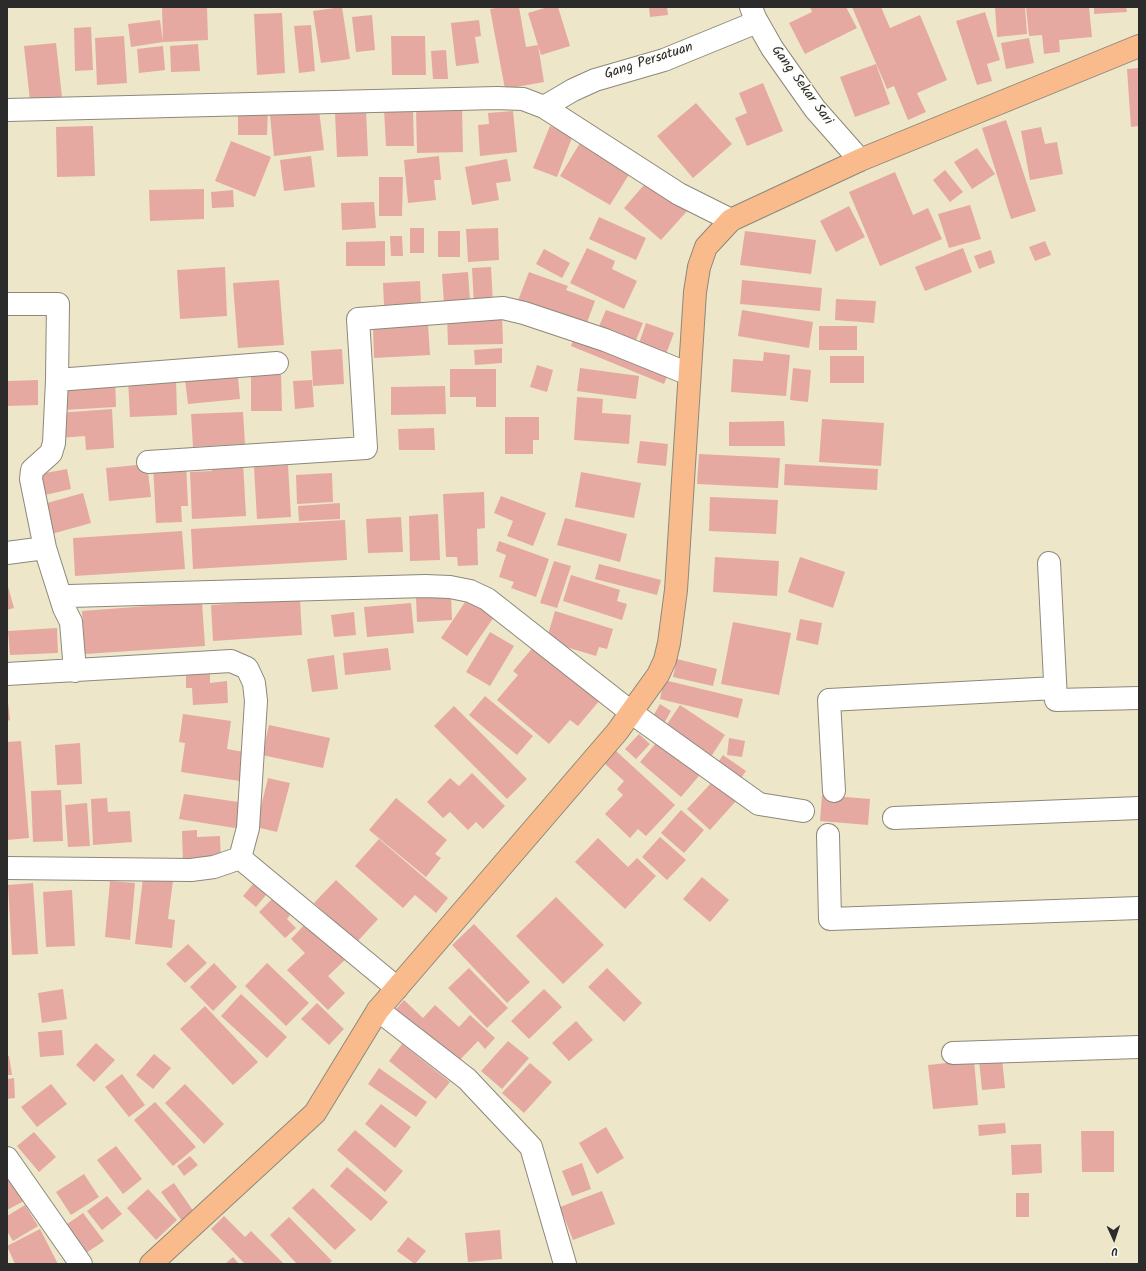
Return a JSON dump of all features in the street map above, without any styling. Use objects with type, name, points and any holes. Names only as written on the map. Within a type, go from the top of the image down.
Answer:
[{"type":"main road","points":[[151,1264],[315,1113],[378,1010],[632,713],[658,675],[665,660],[669,643],[676,590],[695,292],[699,267],[706,247],[730,220],[860,160],[1139,46]]},
{"type":"street","name":"Gang Persatuan","points":[[544,107],[594,80],[664,60],[754,14]]},
{"type":"street","name":"Gang Sekar Sari","points":[[754,14],[772,48],[815,109],[860,160]]},
{"type":"street","points":[[7,110],[497,98],[523,100],[544,107],[679,194],[730,220]]},
{"type":"street","points":[[7,304],[58,304],[54,443],[51,453],[32,470],[31,479],[45,548],[64,608],[71,622],[75,670]]},
{"type":"street","points":[[148,462],[366,448],[358,319],[504,308],[524,313],[605,340],[689,374]]},
{"type":"street","points":[[57,380],[277,363]]},
{"type":"street","points":[[7,553],[45,548]]},
{"type":"street","points":[[1049,563],[1056,700],[1139,698]]},
{"type":"street","points":[[69,596],[425,586],[450,587],[470,590],[487,600],[632,713],[759,804],[803,811]]},
{"type":"street","points":[[7,674],[231,661],[247,668],[254,683],[256,701],[248,828],[240,858]]},
{"type":"street","points":[[834,791],[829,700],[1055,688]]},
{"type":"street","points":[[894,818],[1139,808]]},
{"type":"street","points":[[828,835],[830,918],[1139,908]]},
{"type":"street","points":[[7,868],[192,870],[214,867],[240,858]]},
{"type":"street","points":[[240,858],[397,988]]},
{"type":"street","points":[[378,1010],[467,1079],[531,1147],[565,1264]]},
{"type":"street","points":[[953,1053],[1139,1047]]},
{"type":"street","points":[[7,1158],[81,1264]]},
{"type":"building","points":[[162,7],[207,7],[208,40],[163,42]]},
{"type":"building","points":[[342,7],[350,59],[321,63],[313,11]]},
{"type":"building","points":[[500,7],[519,7],[526,47],[538,45],[544,82],[505,89],[490,9]]},
{"type":"building","points":[[548,7],[558,7],[570,46],[541,55],[528,13]]},
{"type":"building","points":[[649,7],[667,7],[668,15],[650,17]]},
{"type":"building","points":[[810,7],[846,7],[857,28],[805,54],[789,23],[812,12]]},
{"type":"building","points":[[852,7],[881,7],[890,28],[920,15],[947,80],[917,93],[926,112],[908,120],[894,86],[887,89]]},
{"type":"building","points":[[995,7],[1025,7],[1027,34],[997,37]]},
{"type":"building","points":[[1026,7],[1089,7],[1092,37],[1059,40],[1060,52],[1044,54],[1042,35],[1029,36]]},
{"type":"building","points":[[1094,7],[1126,7],[1127,12],[1094,14]]},
{"type":"building","points":[[985,12],[1000,60],[987,64],[992,81],[977,85],[956,21]]},
{"type":"building","points":[[282,13],[285,73],[257,75],[254,14]]},
{"type":"building","points":[[372,15],[375,50],[356,52],[352,17]]},
{"type":"building","points":[[160,20],[163,42],[131,47],[128,24]]},
{"type":"building","points":[[479,20],[481,36],[475,37],[479,63],[456,66],[451,23]]},
{"type":"building","points":[[311,25],[315,71],[299,73],[294,26]]},
{"type":"building","points":[[91,27],[93,70],[75,71],[74,28]]},
{"type":"building","points":[[124,36],[127,83],[97,85],[95,38]]},
{"type":"building","points":[[391,36],[425,36],[426,75],[392,75]]},
{"type":"building","points":[[1029,38],[1034,63],[1006,69],[1001,43]]},
{"type":"building","points":[[56,43],[62,97],[30,101],[24,46]]},
{"type":"building","points":[[198,44],[200,71],[171,72],[170,46]]},
{"type":"building","points":[[163,46],[165,70],[139,73],[137,49]]},
{"type":"building","points":[[446,50],[448,79],[433,79],[431,51]]},
{"type":"building","points":[[876,64],[890,104],[855,117],[840,77]]},
{"type":"building","points":[[1139,68],[1139,126],[1131,127],[1127,69]]},
{"type":"building","points":[[763,83],[783,131],[747,146],[735,118],[747,113],[739,93]]},
{"type":"building","points":[[696,103],[732,144],[693,178],[657,136]]},
{"type":"building","points":[[462,106],[463,152],[417,153],[416,108]]},
{"type":"building","points":[[384,109],[413,109],[414,146],[386,146]]},
{"type":"building","points":[[238,110],[268,110],[267,135],[238,135]]},
{"type":"building","points":[[319,110],[324,150],[274,156],[270,115]]},
{"type":"building","points":[[366,110],[368,156],[337,157],[335,112]]},
{"type":"building","points":[[513,111],[517,152],[480,156],[478,125],[489,124],[488,113]]},
{"type":"building","points":[[1006,120],[1036,211],[1011,219],[982,128]]},
{"type":"building","points":[[93,126],[95,176],[57,177],[56,127]]},
{"type":"building","points":[[550,126],[573,135],[557,177],[533,168]]},
{"type":"building","points":[[1041,127],[1045,144],[1057,142],[1063,174],[1030,180],[1021,131]]},
{"type":"building","points":[[583,138],[633,168],[610,205],[560,176]]},
{"type":"building","points":[[231,141],[271,157],[255,197],[215,181]]},
{"type":"building","points":[[977,148],[995,174],[972,189],[954,162]]},
{"type":"building","points":[[311,156],[315,187],[284,191],[280,160]]},
{"type":"building","points":[[439,156],[441,180],[434,180],[436,200],[408,203],[404,160]]},
{"type":"building","points":[[507,159],[511,181],[496,183],[499,200],[472,205],[465,167]]},
{"type":"building","points":[[945,170],[963,192],[950,202],[933,180]]},
{"type":"building","points":[[895,172],[913,215],[928,208],[942,239],[880,266],[849,192]]},
{"type":"building","points":[[379,177],[403,177],[402,216],[379,216]]},
{"type":"building","points":[[650,178],[688,210],[661,240],[624,208]]},
{"type":"building","points":[[204,189],[204,219],[150,221],[149,190]]},
{"type":"building","points":[[233,190],[234,207],[212,208],[211,192]]},
{"type":"building","points":[[374,202],[376,228],[342,230],[341,203]]},
{"type":"building","points":[[970,205],[981,239],[949,248],[938,214]]},
{"type":"building","points":[[849,206],[865,237],[836,252],[820,221]]},
{"type":"building","points":[[599,217],[646,238],[636,260],[589,239]]},
{"type":"building","points":[[410,228],[424,228],[424,253],[410,253]]},
{"type":"building","points":[[498,228],[499,260],[468,262],[466,229]]},
{"type":"building","points":[[438,231],[460,231],[460,257],[438,257]]},
{"type":"building","points":[[745,231],[816,240],[811,274],[740,265]]},
{"type":"building","points":[[390,236],[402,236],[403,256],[391,256]]},
{"type":"building","points":[[385,241],[385,266],[346,266],[346,242]]},
{"type":"building","points":[[1045,241],[1051,255],[1035,261],[1029,247]]},
{"type":"building","points":[[587,248],[615,261],[612,269],[637,281],[624,309],[570,283]]},
{"type":"building","points":[[963,248],[972,272],[925,291],[915,267]]},
{"type":"building","points":[[544,249],[570,263],[562,278],[536,264]]},
{"type":"building","points":[[991,250],[995,263],[979,269],[974,256]]},
{"type":"building","points":[[225,267],[227,316],[180,319],[177,270]]},
{"type":"building","points":[[491,267],[493,304],[474,305],[472,268]]},
{"type":"building","points":[[468,272],[470,302],[444,303],[442,274]]},
{"type":"building","points":[[529,272],[568,286],[566,290],[595,301],[585,328],[517,303]]},
{"type":"building","points":[[279,280],[284,345],[238,348],[233,283]]},
{"type":"building","points":[[742,280],[822,288],[820,311],[740,304]]},
{"type":"building","points":[[420,281],[421,304],[384,305],[383,283]]},
{"type":"building","points":[[836,299],[876,301],[874,323],[835,320]]},
{"type":"building","points":[[606,310],[643,323],[634,345],[597,331]]},
{"type":"building","points":[[742,310],[813,322],[809,348],[738,336]]},
{"type":"building","points":[[502,314],[503,344],[448,345],[447,315]]},
{"type":"building","points":[[646,323],[674,333],[666,354],[639,343]]},
{"type":"building","points":[[428,324],[430,355],[374,358],[373,326]]},
{"type":"building","points":[[819,326],[857,326],[857,350],[819,350]]},
{"type":"building","points":[[576,333],[669,372],[664,384],[571,346]]},
{"type":"building","points":[[502,348],[502,363],[475,365],[474,350]]},
{"type":"building","points":[[342,349],[344,384],[313,386],[311,351]]},
{"type":"building","points":[[764,352],[790,355],[786,396],[731,392],[733,359],[763,361]]},
{"type":"building","points":[[830,356],[864,356],[864,383],[830,383]]},
{"type":"building","points":[[537,365],[553,370],[547,392],[530,387]]},
{"type":"building","points":[[237,367],[240,399],[188,404],[184,372]]},
{"type":"building","points":[[580,368],[639,376],[636,399],[577,391]]},
{"type":"building","points":[[793,368],[811,370],[808,402],[790,400]]},
{"type":"building","points":[[450,369],[496,369],[496,407],[476,407],[476,397],[450,397]]},
{"type":"building","points":[[251,371],[281,371],[282,411],[251,411]]},
{"type":"building","points":[[176,378],[177,415],[130,417],[128,380]]},
{"type":"building","points":[[115,379],[116,407],[64,410],[62,382]]},
{"type":"building","points":[[38,380],[38,405],[7,406],[7,381]]},
{"type":"building","points":[[312,380],[314,407],[295,409],[293,381]]},
{"type":"building","points":[[445,386],[446,414],[391,415],[391,387]]},
{"type":"building","points":[[577,397],[603,399],[602,413],[631,415],[629,444],[574,440]]},
{"type":"building","points":[[112,409],[114,448],[86,450],[85,436],[59,438],[58,413]]},
{"type":"building","points":[[243,412],[245,444],[193,447],[191,414]]},
{"type":"building","points":[[505,417],[539,417],[539,440],[533,440],[533,454],[505,454]]},
{"type":"building","points":[[822,419],[884,423],[881,466],[819,462]]},
{"type":"building","points":[[784,421],[785,446],[729,446],[729,422]]},
{"type":"building","points":[[434,428],[435,450],[399,450],[398,429]]},
{"type":"building","points":[[640,441],[668,444],[666,466],[637,463]]},
{"type":"building","points":[[699,454],[780,458],[778,488],[697,484]]},
{"type":"building","points":[[243,462],[246,516],[192,519],[190,472],[212,471],[211,463]]},
{"type":"building","points":[[186,463],[188,506],[181,506],[182,522],[156,523],[153,464]]},
{"type":"building","points":[[147,464],[151,497],[109,501],[106,468]]},
{"type":"building","points":[[785,464],[878,469],[877,490],[784,485]]},
{"type":"building","points":[[288,465],[291,517],[257,519],[254,467]]},
{"type":"building","points":[[67,469],[71,489],[45,495],[40,474]]},
{"type":"building","points":[[581,472],[641,483],[634,518],[575,507]]},
{"type":"building","points":[[332,473],[333,502],[297,504],[296,475]]},
{"type":"building","points":[[484,492],[485,528],[477,529],[478,565],[458,566],[457,557],[446,557],[443,494]]},
{"type":"building","points":[[83,493],[91,523],[48,535],[40,505]]},
{"type":"building","points":[[501,496],[546,513],[533,546],[507,536],[513,521],[494,513]]},
{"type":"building","points":[[710,497],[778,500],[776,534],[709,531]]},
{"type":"building","points":[[340,503],[340,519],[299,521],[298,506]]},
{"type":"building","points":[[438,514],[440,560],[410,561],[409,516]]},
{"type":"building","points":[[401,517],[403,552],[368,553],[366,519]]},
{"type":"building","points":[[565,518],[627,534],[620,562],[557,545]]},
{"type":"building","points":[[345,520],[347,560],[193,569],[191,529]]},
{"type":"building","points":[[182,531],[185,569],[75,576],[73,538]]},
{"type":"building","points":[[499,541],[549,559],[536,597],[511,588],[514,582],[499,577],[506,555],[496,551]]},
{"type":"building","points":[[715,557],[779,561],[777,596],[713,592]]},
{"type":"building","points":[[800,557],[845,572],[833,608],[788,592]]},
{"type":"building","points":[[554,561],[571,566],[557,608],[540,603]]},
{"type":"building","points":[[599,564],[661,580],[657,595],[595,579]]},
{"type":"building","points":[[571,575],[620,590],[617,601],[627,604],[622,620],[563,601]]},
{"type":"building","points":[[7,583],[14,608],[7,610]]},
{"type":"building","points":[[451,595],[452,620],[417,622],[416,597]]},
{"type":"building","points":[[300,599],[302,635],[213,641],[211,605]]},
{"type":"building","points":[[467,599],[494,617],[467,656],[441,638]]},
{"type":"building","points":[[202,602],[205,646],[85,654],[82,611]]},
{"type":"building","points":[[411,603],[414,633],[367,637],[364,607]]},
{"type":"building","points":[[555,611],[613,629],[607,649],[599,647],[596,656],[546,641]]},
{"type":"building","points":[[354,612],[356,635],[334,637],[331,615]]},
{"type":"building","points":[[800,619],[822,623],[818,645],[796,640]]},
{"type":"building","points":[[733,622],[791,633],[779,695],[721,684]]},
{"type":"building","points":[[57,628],[58,653],[10,655],[8,631]]},
{"type":"building","points":[[490,632],[514,646],[490,686],[466,672]]},
{"type":"building","points":[[535,645],[600,700],[578,726],[570,720],[549,744],[497,700],[518,675],[513,671]]},
{"type":"building","points":[[388,648],[391,670],[345,675],[343,653]]},
{"type":"building","points":[[334,655],[338,689],[312,692],[307,659]]},
{"type":"building","points":[[677,659],[717,669],[713,686],[673,677]]},
{"type":"building","points":[[210,666],[210,683],[227,681],[228,703],[193,705],[192,688],[186,688],[186,667]]},
{"type":"building","points":[[664,680],[743,699],[738,718],[660,699]]},
{"type":"building","points":[[7,693],[10,720],[7,721]]},
{"type":"building","points":[[485,696],[533,736],[517,755],[469,715]]},
{"type":"building","points":[[660,704],[671,711],[663,725],[652,718]]},
{"type":"building","points":[[680,705],[725,735],[707,763],[661,733]]},
{"type":"building","points":[[454,706],[527,779],[507,799],[434,726]]},
{"type":"building","points":[[183,714],[231,721],[227,749],[244,752],[240,781],[181,772],[185,743],[179,742]]},
{"type":"building","points":[[269,725],[330,738],[323,768],[262,755]]},
{"type":"building","points":[[639,734],[650,744],[636,759],[625,749]]},
{"type":"building","points":[[662,736],[704,770],[681,797],[640,762]]},
{"type":"building","points":[[729,738],[745,741],[742,757],[727,755]]},
{"type":"building","points":[[21,741],[29,838],[7,840],[7,742]]},
{"type":"building","points":[[80,743],[82,784],[57,785],[55,745]]},
{"type":"building","points":[[616,751],[675,805],[646,836],[638,829],[630,838],[605,814],[623,795],[617,789],[624,781],[604,763]]},
{"type":"building","points":[[723,755],[746,771],[730,793],[716,783],[736,801],[710,830],[687,809],[713,781],[708,777]]},
{"type":"building","points":[[472,773],[505,806],[483,829],[476,822],[468,830],[450,812],[443,818],[427,802],[450,778],[459,786]]},
{"type":"building","points":[[268,778],[290,783],[277,832],[256,827]]},
{"type":"building","points":[[61,790],[63,841],[33,842],[31,791]]},
{"type":"building","points":[[184,794],[245,803],[241,829],[179,819]]},
{"type":"building","points":[[822,795],[870,799],[868,825],[820,821]]},
{"type":"building","points":[[107,798],[108,812],[130,811],[132,842],[93,845],[91,799]]},
{"type":"building","points":[[396,798],[447,840],[435,854],[441,858],[426,877],[369,830]]},
{"type":"building","points":[[87,803],[90,846],[68,847],[65,805]]},
{"type":"building","points":[[681,810],[704,830],[684,853],[661,833]]},
{"type":"building","points":[[197,830],[197,837],[220,836],[221,863],[183,864],[182,831]]},
{"type":"building","points":[[660,837],[686,860],[667,880],[642,857]]},
{"type":"building","points":[[598,838],[628,867],[637,858],[656,876],[625,909],[575,862]]},
{"type":"building","points":[[379,839],[448,898],[436,913],[415,895],[403,908],[355,866]]},
{"type":"building","points":[[702,877],[729,900],[710,922],[683,899]]},
{"type":"building","points":[[143,878],[173,881],[168,919],[175,920],[172,948],[135,944]]},
{"type":"building","points":[[336,880],[378,919],[357,942],[314,903]]},
{"type":"building","points":[[110,881],[135,883],[130,940],[105,937]]},
{"type":"building","points":[[33,883],[38,954],[12,955],[8,885]]},
{"type":"building","points":[[253,884],[266,895],[256,907],[243,896]]},
{"type":"building","points":[[72,890],[75,946],[46,947],[43,892]]},
{"type":"building","points":[[556,897],[604,945],[563,984],[516,936]]},
{"type":"building","points":[[273,898],[290,915],[287,919],[296,928],[285,938],[259,912]]},
{"type":"building","points":[[309,920],[347,958],[328,976],[345,993],[328,1010],[287,970],[305,953],[291,939]]},
{"type":"building","points":[[474,924],[530,982],[507,1003],[452,945]]},
{"type":"building","points":[[188,944],[207,963],[185,983],[166,964]]},
{"type":"building","points":[[214,963],[237,987],[213,1011],[190,987]]},
{"type":"building","points":[[267,963],[309,1003],[286,1026],[245,986]]},
{"type":"building","points":[[469,968],[508,1008],[487,1028],[448,988]]},
{"type":"building","points":[[607,968],[642,1003],[624,1022],[588,987]]},
{"type":"building","points":[[63,989],[67,1019],[42,1023],[38,993]]},
{"type":"building","points":[[544,989],[562,1007],[529,1039],[511,1021]]},
{"type":"building","points":[[241,994],[287,1037],[267,1058],[221,1016]]},
{"type":"building","points":[[404,1000],[423,1018],[435,1005],[459,1027],[470,1015],[495,1038],[485,1049],[478,1041],[455,1065],[396,1009]]},
{"type":"building","points":[[317,1003],[344,1029],[329,1045],[301,1019]]},
{"type":"building","points":[[205,1006],[258,1062],[233,1085],[180,1029]]},
{"type":"building","points":[[576,1021],[593,1040],[569,1061],[552,1043]]},
{"type":"building","points":[[62,1030],[64,1055],[40,1057],[38,1032]]},
{"type":"building","points":[[508,1041],[529,1058],[502,1089],[481,1071]]},
{"type":"building","points":[[96,1043],[115,1060],[94,1082],[76,1065]]},
{"type":"building","points":[[402,1044],[450,1082],[436,1099],[389,1061]]},
{"type":"building","points":[[154,1054],[171,1068],[153,1089],[136,1075]]},
{"type":"building","points":[[7,1056],[9,1056],[12,1075],[7,1075]]},
{"type":"building","points":[[1002,1058],[1005,1088],[982,1090],[979,1060]]},
{"type":"building","points":[[974,1060],[978,1105],[933,1109],[928,1065]]},
{"type":"building","points":[[530,1063],[552,1082],[524,1113],[502,1093]]},
{"type":"building","points":[[379,1068],[427,1102],[416,1117],[368,1084]]},
{"type":"building","points":[[122,1074],[145,1105],[129,1117],[105,1087]]},
{"type":"building","points":[[14,1078],[15,1098],[7,1099],[7,1079]]},
{"type":"building","points":[[51,1084],[67,1104],[37,1127],[21,1107]]},
{"type":"building","points":[[185,1084],[224,1124],[204,1144],[165,1103]]},
{"type":"building","points":[[155,1102],[196,1147],[173,1166],[134,1120]]},
{"type":"building","points":[[381,1104],[411,1127],[395,1148],[365,1124]]},
{"type":"building","points":[[1005,1123],[1006,1133],[979,1136],[978,1125]]},
{"type":"building","points":[[606,1127],[624,1158],[597,1174],[579,1143]]},
{"type":"building","points":[[355,1130],[403,1171],[385,1192],[337,1150]]},
{"type":"building","points":[[1081,1131],[1114,1131],[1114,1172],[1082,1172]]},
{"type":"building","points":[[34,1132],[56,1157],[39,1172],[17,1146]]},
{"type":"building","points":[[1041,1144],[1042,1173],[1012,1175],[1011,1145]]},
{"type":"building","points":[[116,1146],[142,1179],[123,1194],[97,1160]]},
{"type":"building","points":[[190,1156],[198,1165],[184,1176],[177,1166]]},
{"type":"building","points":[[582,1163],[591,1189],[572,1196],[562,1171]]},
{"type":"building","points":[[347,1167],[388,1202],[371,1221],[330,1186]]},
{"type":"building","points":[[84,1174],[99,1197],[71,1215],[56,1192]]},
{"type":"building","points":[[10,1176],[24,1201],[7,1210],[7,1178]]},
{"type":"building","points":[[174,1183],[194,1212],[182,1221],[161,1192]]},
{"type":"building","points":[[313,1188],[356,1230],[335,1250],[292,1208]]},
{"type":"building","points":[[148,1189],[177,1220],[156,1240],[127,1208]]},
{"type":"building","points":[[602,1191],[615,1224],[573,1240],[560,1207]]},
{"type":"building","points":[[1016,1193],[1029,1193],[1029,1217],[1016,1217]]},
{"type":"building","points":[[107,1196],[122,1214],[102,1230],[87,1211]]},
{"type":"building","points":[[25,1205],[38,1226],[13,1241],[7,1231],[7,1216]]},
{"type":"building","points":[[83,1213],[104,1241],[83,1255],[63,1227]]},
{"type":"building","points":[[224,1216],[245,1237],[251,1231],[284,1264],[245,1264],[211,1229]]},
{"type":"building","points":[[289,1217],[332,1261],[329,1264],[297,1264],[270,1235]]},
{"type":"building","points":[[40,1229],[58,1264],[15,1264],[7,1246]]},
{"type":"building","points":[[500,1230],[502,1259],[468,1262],[465,1233]]},
{"type":"building","points":[[408,1237],[426,1251],[415,1264],[397,1251]]},
{"type":"building","points":[[233,1257],[239,1264],[225,1264]]}]
